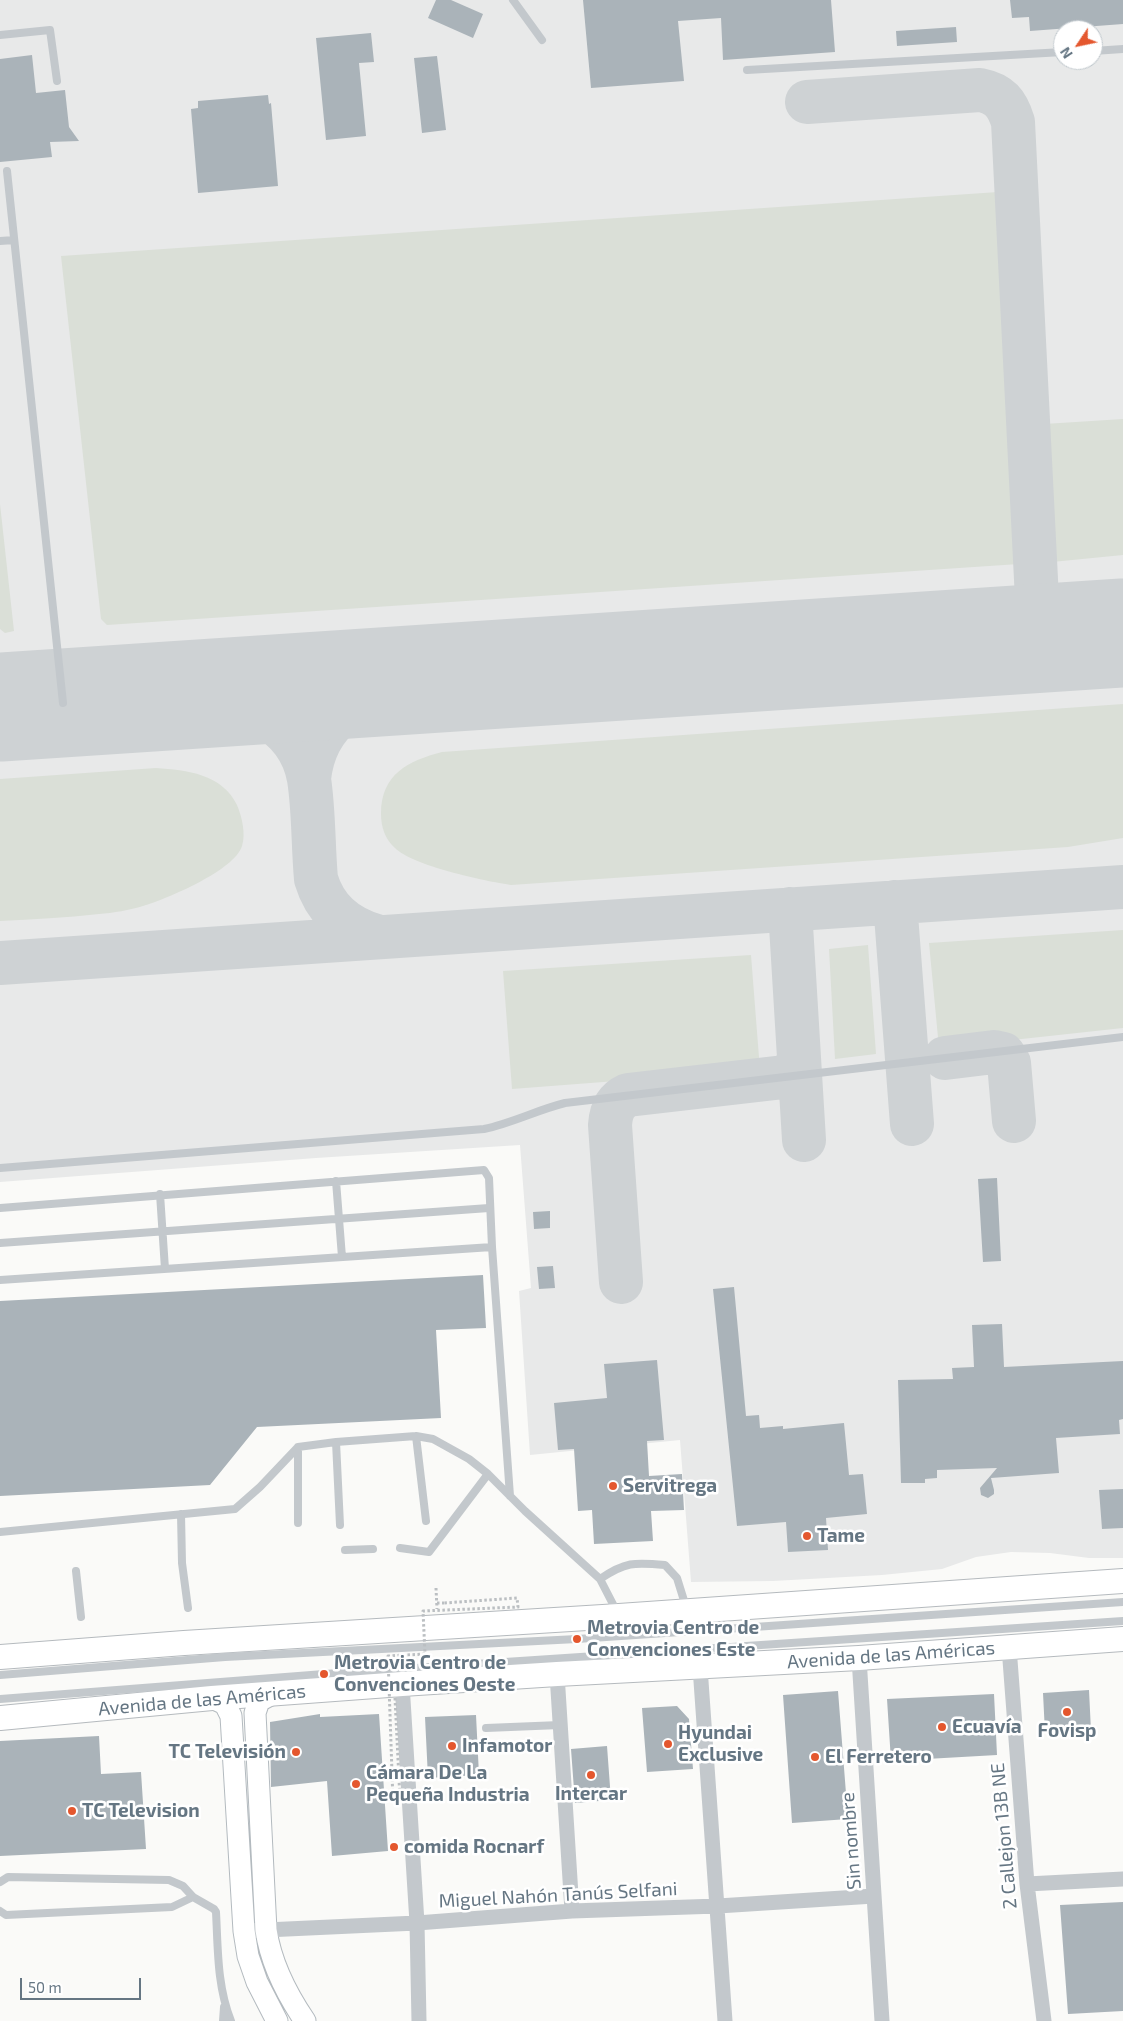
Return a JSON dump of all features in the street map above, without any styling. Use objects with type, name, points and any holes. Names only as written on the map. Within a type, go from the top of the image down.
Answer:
[{"type":"main road","points":[[0,1657],[184,1643],[687,1612],[1123,1581]]},
{"type":"main road","name":"Avenida de las Américas","points":[[0,1718],[274,1693],[398,1691],[557,1674],[859,1658],[1123,1639]]},
{"type":"street","name":"2 Callejon 13B NE","points":[[1009,1647],[1027,1884],[1044,2021]]},
{"type":"street","name":"Sin nombre","points":[[859,1658],[882,2021]]},
{"type":"street","points":[[700,1667],[725,2021]]},
{"type":"street","points":[[557,1674],[572,1911]]},
{"type":"street","points":[[398,1691],[417,1923],[419,2021]]},
{"type":"street","points":[[274,1693],[259,1701],[254,1713],[266,1930],[269,1946],[279,1975],[305,2021]]},
{"type":"street","points":[[212,1698],[225,1704],[231,1716],[244,1931],[248,1956],[257,1982],[277,2021]]},
{"type":"street","points":[[1027,1884],[1123,1879]]},
{"type":"street","name":"Miguel Nahón Tanús Selfani","points":[[244,1931],[417,1923],[572,1911],[718,1906],[874,1896]]},
{"type":"lane","points":[[513,0],[542,40]]},
{"type":"lane","points":[[0,35],[50,30],[57,82]]},
{"type":"lane","points":[[1103,50],[1123,49]]},
{"type":"lane","points":[[747,70],[1053,53]]},
{"type":"lane","points":[[7,171],[64,703]]},
{"type":"lane","points":[[0,241],[14,240]]},
{"type":"lane","points":[[0,1168],[484,1129],[501,1126],[564,1103],[1123,1037]]},
{"type":"lane","points":[[0,1208],[484,1170],[489,1178],[489,1208],[510,1496]]},
{"type":"lane","points":[[336,1181],[342,1257]]},
{"type":"lane","points":[[160,1194],[165,1269]]},
{"type":"lane","points":[[0,1243],[489,1208]]},
{"type":"lane","points":[[0,1280],[492,1247]]},
{"type":"lane","points":[[416,1436],[426,1521]]},
{"type":"lane","points":[[0,1532],[235,1509],[260,1487],[298,1448],[336,1442],[416,1436],[433,1439],[469,1459],[488,1474],[600,1579],[620,1616]]},
{"type":"lane","points":[[336,1442],[340,1525]]},
{"type":"lane","points":[[298,1448],[298,1523]]},
{"type":"lane","points":[[400,1548],[429,1552],[488,1474]]},
{"type":"lane","points":[[181,1514],[182,1563],[188,1608]]},
{"type":"lane","points":[[345,1550],[373,1548]]},
{"type":"lane","points":[[600,1579],[619,1566],[633,1564],[665,1565],[677,1578],[687,1612]]},
{"type":"lane","points":[[76,1571],[81,1617]]},
{"type":"lane","name":"Avenida de las Américas","points":[[0,1675],[225,1657],[567,1640],[1123,1602]]},
{"type":"lane","name":"Avenida de las Américas","points":[[0,1699],[324,1674],[1123,1621]]},
{"type":"lane","points":[[486,1728],[560,1725]]},
{"type":"lane","points":[[0,1882],[8,1877],[169,1880],[183,1886],[193,1897],[214,1908],[216,1912],[220,1980],[224,2005],[231,2021]]},
{"type":"lane","points":[[2,1915],[172,1907],[193,1897]]},
{"type":"lane","points":[[222,2021],[224,2005]]},
{"type":"path","points":[[398,1691],[400,1800],[394,1802],[388,1656],[425,1654],[423,1611],[518,1607],[517,1598],[437,1603]]},
{"type":"shaded area","points":[[0,0],[1123,0],[1123,1558],[1089,1558],[1050,1553],[1011,1552],[976,1557],[942,1569],[882,1575],[773,1581],[691,1582],[680,1440],[530,1455],[519,1291],[531,1288],[520,1145],[316,1158],[0,1182]]},
{"type":"shaded area","points":[[998,192],[1019,564],[107,625],[101,619],[61,256]]},
{"type":"shaded area","points":[[1123,419],[1123,555],[1052,562],[1044,424]]},
{"type":"shaded area","points":[[0,504],[14,631],[5,633],[0,629]]},
{"type":"shaded area","points":[[1123,704],[1123,838],[1068,847],[511,885],[450,872],[404,855],[386,837],[382,824],[382,800],[391,779],[408,765],[442,752]]},
{"type":"shaded area","points":[[156,768],[191,772],[213,780],[230,795],[237,805],[242,820],[243,841],[237,855],[227,865],[183,890],[138,907],[116,912],[87,915],[0,921],[0,779]]},
{"type":"shaded area","points":[[1123,930],[1123,1028],[939,1048],[929,943]]},
{"type":"shaded area","points":[[868,945],[876,1054],[835,1059],[829,949]]},
{"type":"shaded area","points":[[751,955],[760,1070],[512,1089],[503,971]]},
{"type":"building","points":[[436,0],[451,0],[483,14],[473,38],[428,18]]},
{"type":"building","points":[[583,0],[831,0],[835,52],[723,60],[721,18],[678,21],[684,81],[591,88]]},
{"type":"building","points":[[1010,0],[1123,0],[1123,24],[1103,26],[1103,20],[1053,20],[1053,29],[1030,31],[1029,17],[1012,18]]},
{"type":"building","points":[[956,27],[957,42],[897,46],[896,31]]},
{"type":"building","points":[[371,33],[374,62],[359,63],[366,136],[326,140],[316,38]]},
{"type":"building","points":[[32,55],[36,93],[65,90],[69,127],[79,141],[50,142],[52,157],[0,162],[0,59]]},
{"type":"building","points":[[437,56],[446,130],[422,133],[414,58]]},
{"type":"building","points":[[268,95],[269,104],[271,103],[278,186],[198,193],[191,109],[198,108],[198,101]]},
{"type":"building","points":[[997,1178],[1001,1261],[983,1262],[978,1179]]},
{"type":"building","points":[[550,1211],[550,1228],[534,1229],[533,1212]]},
{"type":"building","points":[[553,1266],[555,1288],[539,1289],[537,1267]]},
{"type":"building","points":[[483,1275],[486,1328],[436,1330],[441,1418],[257,1427],[210,1485],[0,1496],[0,1301]]},
{"type":"building","points":[[734,1287],[746,1416],[759,1415],[760,1428],[783,1426],[783,1429],[844,1423],[849,1475],[863,1474],[867,1514],[826,1518],[828,1550],[788,1552],[786,1522],[737,1526],[713,1289]]},
{"type":"building","points":[[1002,1324],[1004,1367],[1123,1361],[1123,1419],[1119,1420],[1120,1434],[1056,1438],[1059,1473],[991,1478],[994,1494],[988,1498],[981,1495],[980,1488],[997,1468],[937,1470],[937,1478],[925,1479],[925,1483],[901,1483],[898,1380],[953,1379],[952,1368],[974,1367],[972,1325]]},
{"type":"building","points":[[657,1360],[664,1440],[647,1441],[649,1476],[682,1474],[684,1510],[651,1511],[653,1541],[594,1544],[592,1510],[578,1511],[574,1449],[558,1450],[554,1403],[607,1398],[604,1364]]},
{"type":"building","points":[[1123,1489],[1123,1528],[1102,1529],[1099,1490]]},
{"type":"building","name":"Fovisp","points":[[1089,1690],[1091,1731],[1045,1733],[1043,1693]]},
{"type":"building","name":"El Ferretero","points":[[838,1691],[848,1819],[792,1823],[783,1695]]},
{"type":"building","name":"Ecuavía","points":[[994,1694],[997,1755],[891,1761],[887,1699]]},
{"type":"building","name":"Hyundai Exclusive","points":[[677,1706],[689,1719],[693,1769],[647,1772],[642,1708]]},
{"type":"building","name":"Cámara De La Pequeña Industria","points":[[320,1714],[320,1717],[379,1714],[388,1851],[332,1856],[327,1781],[271,1787],[270,1722]]},
{"type":"building","name":"Infamotor","points":[[476,1715],[479,1775],[428,1778],[425,1717]]},
{"type":"building","name":"TC Television","points":[[99,1736],[101,1774],[141,1772],[146,1849],[0,1856],[0,1741]]},
{"type":"building","name":"Intercar","points":[[607,1746],[611,1800],[575,1803],[571,1749]]},
{"type":"building","points":[[1123,1902],[1123,2011],[1068,2014],[1060,1905]]},
{"type":"taxiway","points":[[807,102],[980,90],[993,94],[1002,100],[1011,115],[1013,122],[1039,639]]},
{"type":"taxiway","points":[[309,779],[313,758],[321,739],[331,724],[360,701],[396,685],[416,679]]},
{"type":"taxiway","points":[[0,685],[31,698],[63,703]]},
{"type":"taxiway","points":[[182,694],[223,701],[243,707],[262,715],[278,726],[292,740],[303,758],[309,779],[316,879],[320,890],[331,908],[346,922],[355,928],[376,936]]},
{"type":"taxiway","points":[[0,963],[1123,887]]},
{"type":"taxiway","points":[[895,902],[912,1124]]},
{"type":"taxiway","points":[[790,909],[804,1140]]},
{"type":"taxiway","points":[[945,1058],[994,1052],[1003,1054],[1009,1063],[1014,1121]]},
{"type":"taxiway","points":[[621,1282],[610,1125],[611,1115],[617,1103],[628,1095],[784,1077],[796,1069],[799,1057]]},
{"type":"runway","points":[[0,707],[1123,633]]},
{"type":"place","name":"Servitrega","points":[[613,1486]]},
{"type":"place","name":"Tame","points":[[807,1536]]},
{"type":"place","name":"Metrovia Centro de Convenciones Este","points":[[577,1639]]},
{"type":"place","name":"Metrovia Centro de Convenciones Oeste","points":[[324,1674]]},
{"type":"place","name":"Fovisp","points":[[1067,1712]]},
{"type":"place","name":"Ecuavía","points":[[942,1727]]},
{"type":"place","name":"Hyundai Exclusive","points":[[668,1744]]},
{"type":"place","name":"Infamotor","points":[[452,1746]]},
{"type":"place","name":"TC Televisión","points":[[296,1752]]},
{"type":"place","name":"El Ferretero","points":[[815,1757]]},
{"type":"place","name":"Intercar","points":[[591,1775]]},
{"type":"place","name":"Cámara De La Pequeña Industria","points":[[356,1784]]},
{"type":"place","name":"TC Television","points":[[72,1811]]},
{"type":"place","name":"comida Rocnarf","points":[[394,1847]]}]
